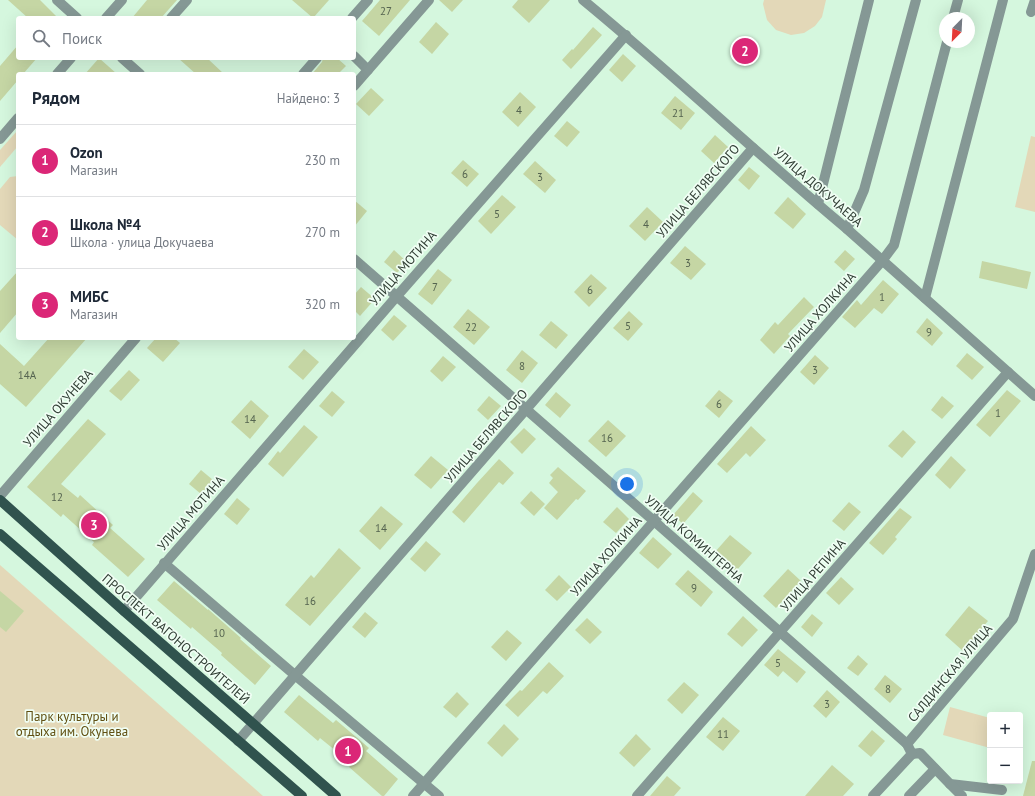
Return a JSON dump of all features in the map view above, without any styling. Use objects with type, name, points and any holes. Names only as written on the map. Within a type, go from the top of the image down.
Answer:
[{"type":"main road","name":"ПРОСПЕКТ ВАГОНОСТРОИТЕЛЕЙ","points":[[0,500],[124,611],[336,796]]},
{"type":"main road","points":[[0,534],[302,796]]},
{"type":"street","points":[[57,0],[75,16]]},
{"type":"street","points":[[108,16],[122,0]]},
{"type":"street","points":[[173,16],[187,0]]},
{"type":"street","points":[[354,16],[368,0]]},
{"type":"street","points":[[356,84],[429,0]]},
{"type":"street","name":"УЛИЦА ДОКУЧАЕВА","points":[[583,0],[626,35],[753,148],[847,228],[882,261],[926,298],[1035,396]]},
{"type":"street","points":[[818,204],[869,0]]},
{"type":"street","points":[[847,228],[864,190],[916,0]]},
{"type":"street","points":[[955,12],[958,0]]},
{"type":"street","points":[[926,298],[1003,0]]},
{"type":"street","points":[[1032,12],[1034,0]]},
{"type":"street","name":"УЛИЦА МОТИНА","points":[[124,611],[164,563],[626,35]]},
{"type":"street","name":"УЛИЦА ХОЛКИНА","points":[[413,796],[882,261],[894,245],[945,48]]},
{"type":"street","points":[[356,58],[368,70]]},
{"type":"street","points":[[59,72],[69,60]]},
{"type":"street","points":[[305,72],[315,60]]},
{"type":"street","points":[[133,62],[139,72]]},
{"type":"street","points":[[0,139],[16,120]]},
{"type":"street","name":"УЛИЦА БЕЛЯВСКОГО","points":[[238,741],[753,148]]},
{"type":"street","name":"УЛИЦА КОМИНТЕРНА","points":[[356,261],[654,520],[907,744]]},
{"type":"street","name":"УЛИЦА ОКУНЕВА","points":[[0,496],[134,340]]},
{"type":"street","name":"УЛИЦА РЕПИНА","points":[[638,796],[1008,372]]},
{"type":"street","name":"САЛДИНСКАЯ УЛИЦА","points":[[907,744],[1013,619],[1035,554]]},
{"type":"street","points":[[164,563],[439,796]]},
{"type":"street","points":[[907,744],[912,754]]},
{"type":"street","points":[[873,796],[912,754],[920,753],[962,796]]},
{"type":"street","points":[[909,796],[935,769]]},
{"type":"street","points":[[950,784],[1002,790]]},
{"type":"green space","points":[[764,0],[826,0],[822,17],[815,26],[804,33],[791,35],[776,30],[767,20],[763,4]]},
{"type":"green space","points":[[16,132],[16,148],[0,167],[0,150]]},
{"type":"green space","points":[[1031,136],[1035,137],[1035,212],[1015,207]]},
{"type":"green space","points":[[16,176],[16,238],[0,225],[0,189],[10,177]]},
{"type":"green space","name":"Парк культуры и отдыха им. Окунева","points":[[0,565],[263,796],[0,796]]},
{"type":"green space","points":[[950,707],[987,717],[987,747],[943,735]]},
{"type":"building","points":[[8,0],[40,0],[56,16],[26,16]]},
{"type":"building","points":[[147,0],[177,0],[163,16],[134,16]]},
{"type":"building","points":[[292,0],[329,0],[315,16],[311,16]]},
{"type":"building","points":[[380,0],[410,0],[379,36],[362,21]]},
{"type":"building","points":[[439,0],[463,0],[452,12]]},
{"type":"building","points":[[518,0],[550,0],[529,23],[512,7]]},
{"type":"building","points":[[436,22],[449,34],[432,54],[419,42]]},
{"type":"building","points":[[593,27],[602,35],[571,69],[562,60]]},
{"type":"building","points":[[16,47],[16,60],[35,60],[25,72],[16,72],[16,82],[0,101],[0,66]]},
{"type":"building","points":[[623,54],[636,66],[622,82],[609,70]]},
{"type":"building","points":[[97,60],[101,60],[115,72],[87,72]]},
{"type":"building","points":[[180,60],[209,60],[222,72],[194,72]]},
{"type":"building","points":[[322,60],[339,60],[346,66],[340,72],[314,72]]},
{"type":"building","points":[[371,88],[384,100],[369,116],[356,104]]},
{"type":"building","points":[[520,92],[536,107],[518,127],[502,112]]},
{"type":"building","points":[[675,96],[695,113],[681,130],[661,113]]},
{"type":"building","points":[[567,121],[580,132],[567,147],[554,136]]},
{"type":"building","points":[[715,135],[728,147],[714,163],[701,151]]},
{"type":"building","points":[[463,160],[479,174],[467,187],[451,173]]},
{"type":"building","points":[[535,161],[556,180],[545,193],[523,174]]},
{"type":"building","points":[[749,167],[760,176],[749,190],[738,180]]},
{"type":"building","points":[[502,195],[516,207],[491,234],[478,221]]},
{"type":"building","points":[[788,197],[806,214],[793,229],[774,213]]},
{"type":"building","points":[[356,202],[367,211],[356,225]]},
{"type":"building","points":[[647,207],[663,222],[645,241],[629,226]]},
{"type":"building","points":[[685,246],[706,264],[691,280],[670,263]]},
{"type":"building","points":[[394,250],[407,262],[397,273],[384,262]]},
{"type":"building","points":[[845,250],[855,259],[844,271],[834,262]]},
{"type":"building","points":[[982,261],[1031,272],[1027,289],[979,278]]},
{"type":"building","points":[[438,269],[452,280],[432,305],[418,294]]},
{"type":"building","points":[[16,273],[16,314],[0,333],[0,291]]},
{"type":"building","points":[[591,274],[607,288],[589,307],[574,292]]},
{"type":"building","points":[[883,280],[899,294],[882,314],[874,308],[855,328],[842,317],[857,300],[861,305]]},
{"type":"building","points":[[361,287],[375,299],[360,316],[356,312],[356,293]]},
{"type":"building","points":[[804,297],[814,307],[788,334],[790,336],[774,354],[760,340],[775,322],[778,325]]},
{"type":"building","points":[[468,309],[490,327],[474,345],[453,327]]},
{"type":"building","points":[[629,311],[643,324],[628,341],[613,328]]},
{"type":"building","points":[[394,315],[407,326],[393,341],[381,330]]},
{"type":"building","points":[[927,318],[943,333],[932,346],[916,332]]},
{"type":"building","points":[[551,321],[568,335],[556,349],[539,335]]},
{"type":"building","points":[[47,340],[85,340],[26,407],[0,384],[0,344],[24,366]]},
{"type":"building","points":[[154,340],[176,340],[180,343],[163,362],[147,348]]},
{"type":"building","points":[[304,349],[319,362],[303,380],[288,367]]},
{"type":"building","points":[[522,350],[538,363],[522,383],[506,370]]},
{"type":"building","points":[[967,353],[984,367],[972,380],[956,366]]},
{"type":"building","points":[[815,355],[829,368],[814,385],[800,372]]},
{"type":"building","points":[[443,356],[456,367],[442,382],[430,371]]},
{"type":"building","points":[[129,370],[140,380],[121,401],[109,391]]},
{"type":"building","points":[[719,390],[733,401],[719,418],[705,406]]},
{"type":"building","points":[[1007,390],[1021,401],[990,437],[976,425]]},
{"type":"building","points":[[332,391],[345,402],[332,417],[319,406]]},
{"type":"building","points":[[556,392],[571,405],[560,418],[545,405]]},
{"type":"building","points":[[489,396],[501,406],[488,420],[477,410]]},
{"type":"building","points":[[942,396],[954,406],[942,419],[931,410]]},
{"type":"building","points":[[251,400],[269,416],[250,439],[231,422]]},
{"type":"building","points":[[88,419],[106,434],[61,484],[78,498],[80,495],[113,525],[110,528],[145,559],[128,577],[92,545],[94,542],[63,514],[61,517],[27,487]]},
{"type":"building","points":[[608,420],[626,436],[606,457],[588,441]]},
{"type":"building","points":[[304,425],[318,437],[283,477],[268,464],[278,451],[280,453]]},
{"type":"building","points":[[751,426],[766,440],[750,457],[746,453],[727,473],[717,464]]},
{"type":"building","points":[[524,428],[536,439],[522,454],[510,442]]},
{"type":"building","points":[[903,430],[916,442],[902,458],[888,446]]},
{"type":"building","points":[[431,456],[448,470],[431,489],[414,475]]},
{"type":"building","points":[[951,456],[966,470],[950,489],[935,475]]},
{"type":"building","points":[[499,459],[514,473],[503,485],[499,482],[464,523],[452,512]]},
{"type":"building","points":[[558,467],[586,491],[578,500],[576,499],[557,520],[544,508],[558,492],[549,483],[553,478],[550,475]]},
{"type":"building","points":[[201,470],[213,480],[201,494],[189,484]]},
{"type":"building","points":[[531,491],[545,504],[534,516],[520,503]]},
{"type":"building","points":[[693,492],[703,501],[683,524],[673,515]]},
{"type":"building","points":[[237,498],[250,509],[237,525],[224,514]]},
{"type":"building","points":[[849,502],[861,512],[844,531],[832,521]]},
{"type":"building","points":[[381,506],[403,524],[380,550],[359,531]]},
{"type":"building","points":[[617,507],[629,519],[616,533],[603,522]]},
{"type":"building","points":[[900,508],[912,517],[895,537],[897,539],[883,555],[869,543]]},
{"type":"building","points":[[730,535],[752,553],[736,571],[715,552]]},
{"type":"building","points":[[653,537],[672,554],[658,569],[639,553]]},
{"type":"building","points":[[426,541],[441,554],[425,572],[410,559]]},
{"type":"building","points":[[339,548],[361,568],[310,626],[285,605],[311,575],[314,578]]},
{"type":"building","points":[[788,569],[801,581],[776,608],[763,596]]},
{"type":"building","points":[[688,570],[713,592],[701,607],[675,584]]},
{"type":"building","points":[[559,575],[571,587],[557,601],[545,590]]},
{"type":"building","points":[[841,577],[854,589],[839,605],[826,593]]},
{"type":"building","points":[[174,581],[208,609],[271,666],[255,685],[221,655],[222,653],[157,600]]},
{"type":"building","points":[[0,591],[24,611],[6,632],[0,627]]},
{"type":"building","points":[[969,606],[988,621],[963,651],[945,635]]},
{"type":"building","points":[[365,612],[378,623],[365,638],[352,627]]},
{"type":"building","points":[[812,614],[823,623],[812,637],[801,627]]},
{"type":"building","points":[[743,616],[758,630],[742,647],[727,634]]},
{"type":"building","points":[[587,618],[602,632],[590,644],[575,630]]},
{"type":"building","points":[[507,630],[522,643],[506,661],[491,647]]},
{"type":"building","points":[[778,649],[806,672],[797,683],[783,671],[778,677],[764,665]]},
{"type":"building","points":[[858,655],[868,664],[858,676],[847,668]]},
{"type":"building","points":[[549,662],[564,676],[547,694],[543,691],[518,717],[505,705],[520,690],[522,691]]},
{"type":"building","points":[[885,675],[902,689],[890,703],[874,689]]},
{"type":"building","points":[[684,682],[699,695],[682,714],[667,700]]},
{"type":"building","points":[[827,690],[840,702],[826,718],[813,706]]},
{"type":"building","points":[[457,692],[469,704],[456,718],[443,707]]},
{"type":"building","points":[[299,695],[333,723],[336,720],[369,748],[366,751],[398,779],[384,796],[382,796],[349,767],[352,764],[320,738],[318,741],[284,712]]},
{"type":"building","points":[[723,717],[740,731],[723,751],[706,737]]},
{"type":"building","points":[[504,724],[519,739],[502,757],[487,743]]},
{"type":"building","points":[[872,730],[885,741],[871,757],[858,746]]},
{"type":"building","points":[[636,734],[651,749],[634,767],[619,753]]},
{"type":"building","points":[[1032,761],[1035,761],[1035,796],[1023,796]]},
{"type":"building","points":[[832,765],[854,784],[843,796],[805,796]]},
{"type":"building","points":[[667,776],[681,788],[674,796],[650,796]]},
{"type":"place","name":"Школа №4","points":[[745,51]]},
{"type":"place","name":"МИБС","points":[[94,525]]},
{"type":"place","name":"Ozon","points":[[348,751]]}]
